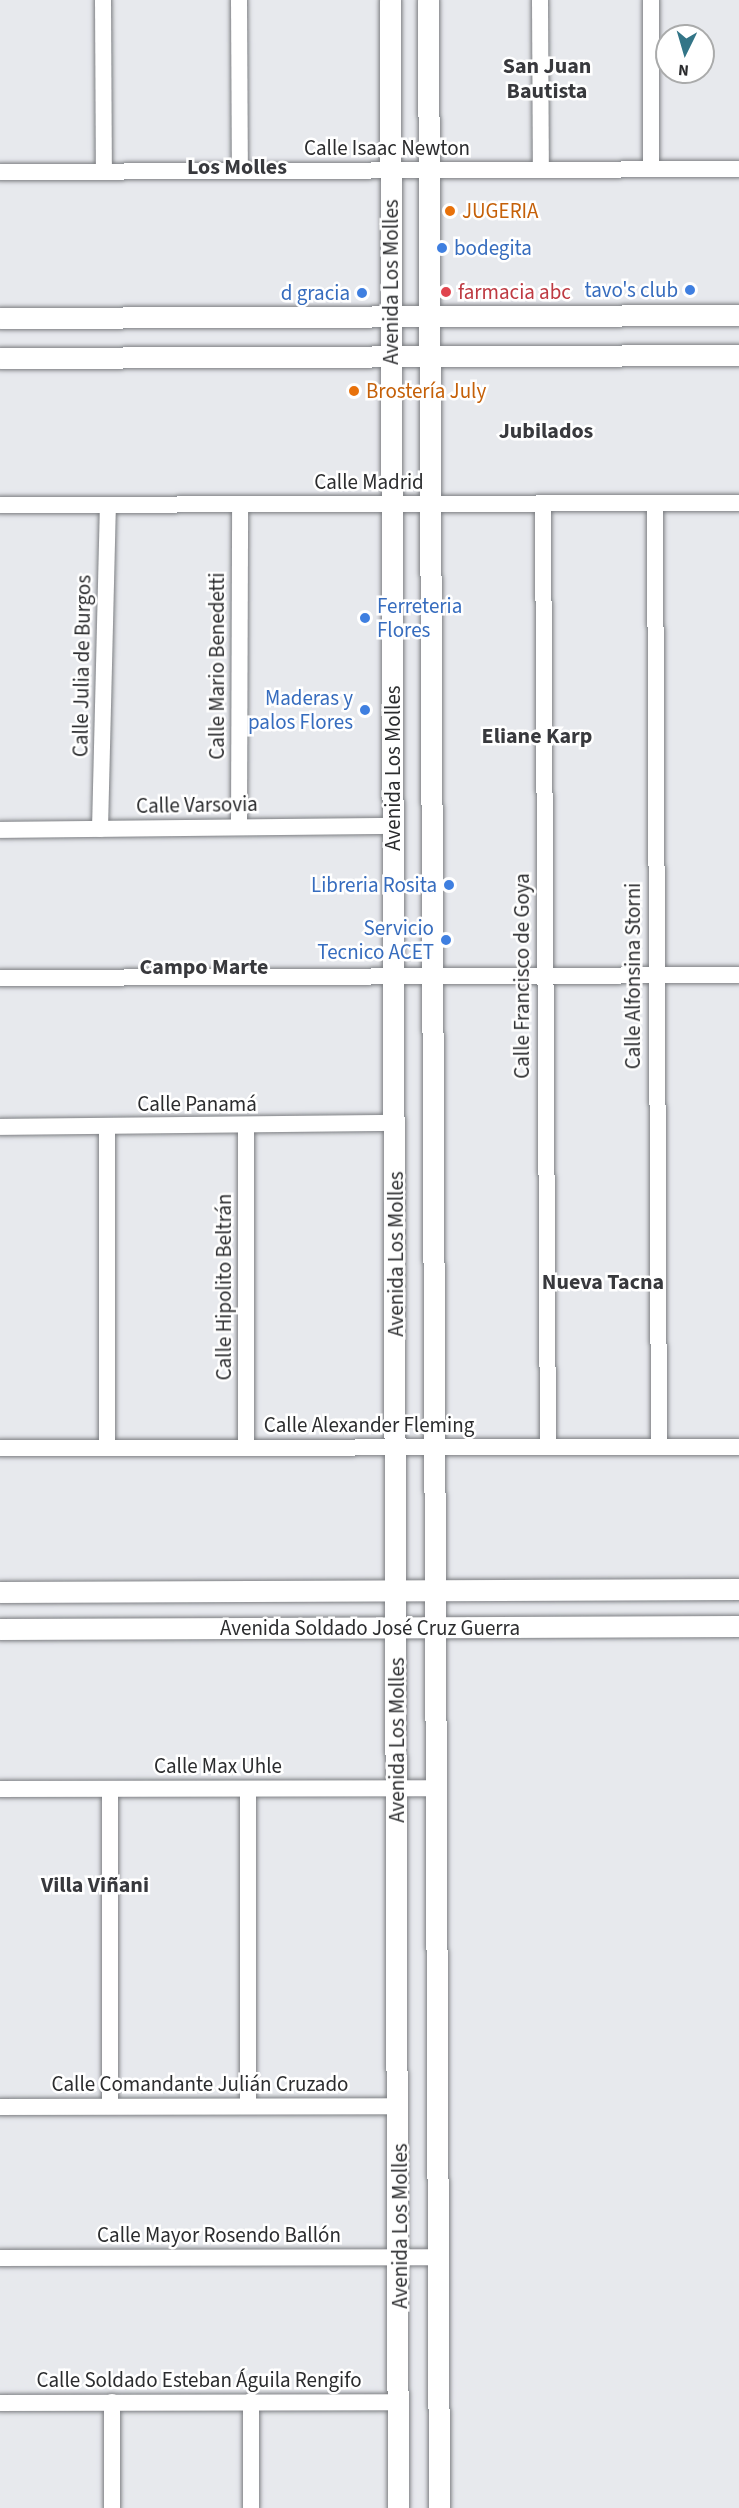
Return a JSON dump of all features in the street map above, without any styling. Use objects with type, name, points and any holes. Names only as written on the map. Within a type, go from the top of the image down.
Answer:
[{"type":"street","points":[[103,0],[104,171]]},
{"type":"street","points":[[239,0],[240,171]]},
{"type":"street","name":"Avenida Los Molles","points":[[390,0],[396,1788],[400,2106],[398,2508]]},
{"type":"street","name":"Avenida Los Molles","points":[[428,0],[439,2508]]},
{"type":"street","points":[[540,0],[541,170]]},
{"type":"street","points":[[651,0],[651,169]]},
{"type":"street","name":"Calle Isaac Newton","points":[[0,172],[739,169]]},
{"type":"street","points":[[0,318],[739,315]]},
{"type":"street","points":[[0,358],[739,355]]},
{"type":"street","name":"Calle Madrid","points":[[0,505],[739,503]]},
{"type":"street","name":"Calle Francisco de Goya","points":[[543,504],[548,1447]]},
{"type":"street","name":"Calle Alfonsina Storni","points":[[655,504],[655,976],[659,1447]]},
{"type":"street","name":"Calle Julia de Burgos","points":[[100,829],[108,505]]},
{"type":"street","name":"Calle Mario Benedetti","points":[[239,828],[240,505]]},
{"type":"street","name":"Calle Varsovia","points":[[0,830],[394,826]]},
{"type":"street","points":[[0,978],[739,975]]},
{"type":"street","name":"Calle Panamá","points":[[0,1127],[395,1123]]},
{"type":"street","name":"Calle Hipolito Beltrán","points":[[246,1126],[246,1448]]},
{"type":"street","points":[[107,1127],[107,1448]]},
{"type":"street","name":"Calle Alexander Fleming","points":[[0,1448],[739,1447]]},
{"type":"street","name":"Avenida Soldado José Cruz Guerra","points":[[0,1592],[739,1589]]},
{"type":"street","name":"Avenida Soldado José Cruz Guerra","points":[[0,1629],[739,1626]]},
{"type":"street","name":"Calle Max Uhle","points":[[0,1789],[436,1788]]},
{"type":"street","points":[[110,1789],[110,2106]]},
{"type":"street","points":[[248,1789],[248,2106]]},
{"type":"street","name":"Calle Comandante Julián Cruzado","points":[[0,2107],[400,2106]]},
{"type":"street","name":"Calle Mayor Rosendo Ballón","points":[[0,2258],[438,2257]]},
{"type":"street","points":[[250,2401],[251,2508]]},
{"type":"street","points":[[112,2402],[112,2508]]},
{"type":"street","name":"Calle Soldado Esteban Águila Rengifo","points":[[0,2403],[399,2402]]},
{"type":"place","name":"JUGERIA","points":[[450,211]]},
{"type":"place","name":"bodegita","points":[[442,248]]},
{"type":"place","name":"tavo's club","points":[[690,290]]},
{"type":"place","name":"farmacia abc","points":[[446,292]]},
{"type":"place","name":"d gracia","points":[[362,293]]},
{"type":"place","name":"Brostería July","points":[[354,391]]},
{"type":"place","name":"Ferreteria Flores","points":[[365,618]]},
{"type":"place","name":"Maderas y palos Flores","points":[[365,710]]},
{"type":"place","name":"Libreria Rosita","points":[[449,885]]},
{"type":"place","name":"Servicio Tecnico ACET","points":[[446,940]]},
{"type":"district","name":"San Juan Bautista","points":[[547,78]]},
{"type":"district","name":"Los Molles","points":[[237,168]]},
{"type":"district","name":"Jubilados","points":[[546,432]]},
{"type":"district","name":"Eliane Karp","points":[[537,737]]},
{"type":"district","name":"Campo Marte","points":[[204,968]]},
{"type":"district","name":"Nueva Tacna","points":[[603,1283]]},
{"type":"district","name":"Villa Viñani","points":[[95,1886]]}]
